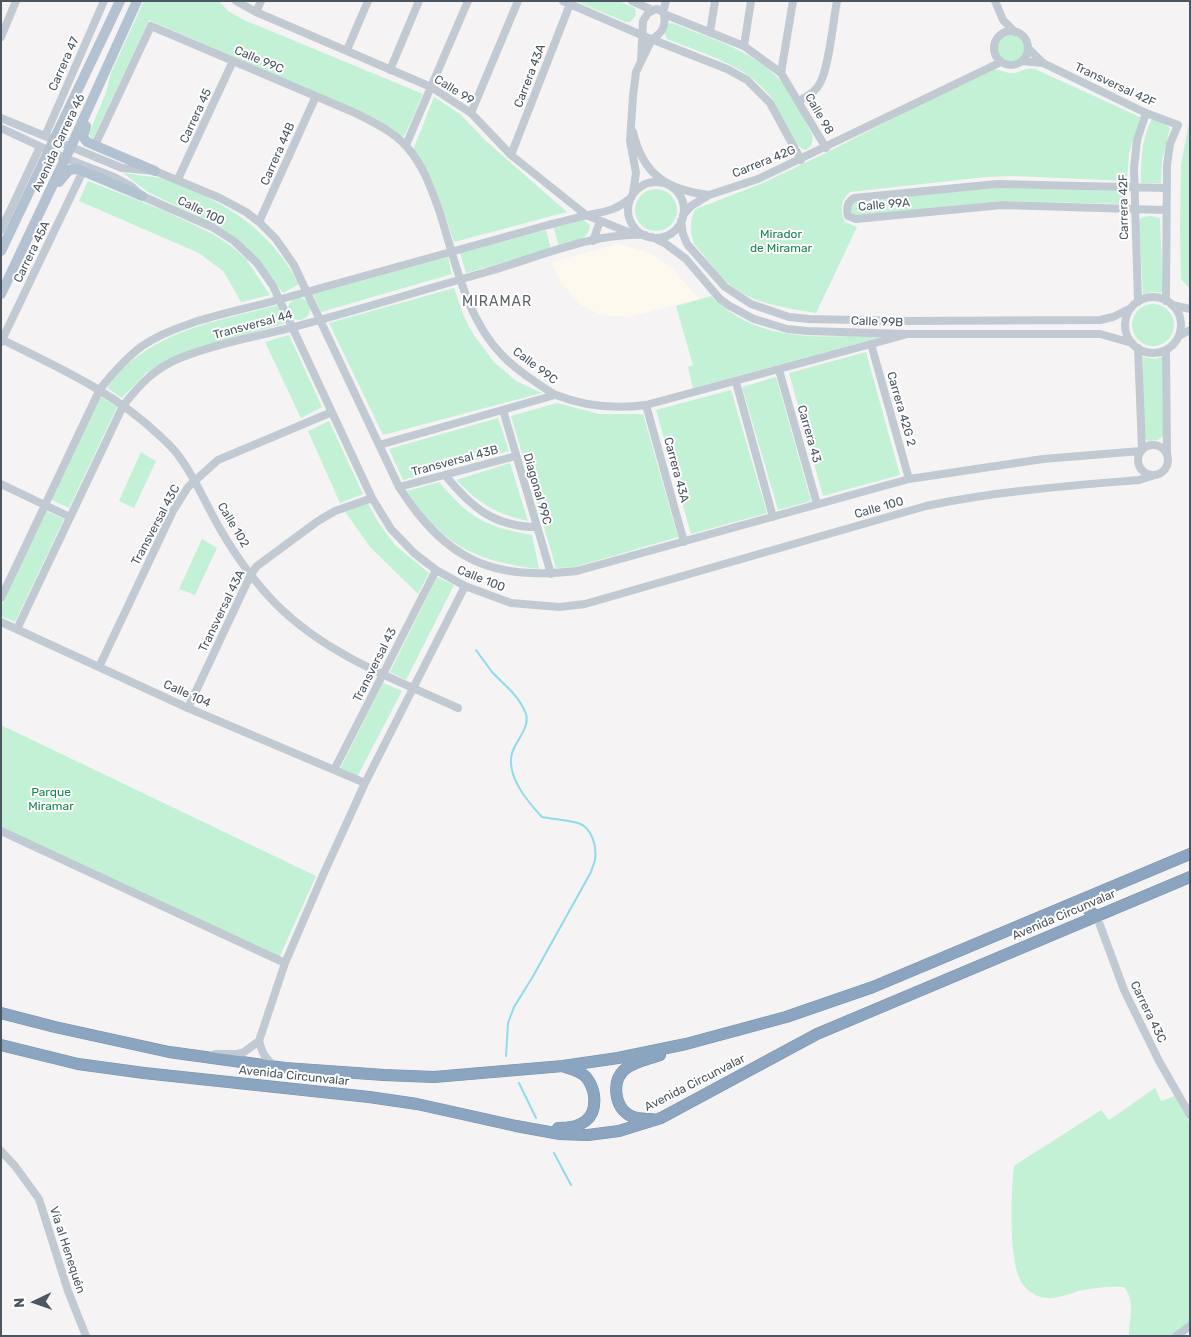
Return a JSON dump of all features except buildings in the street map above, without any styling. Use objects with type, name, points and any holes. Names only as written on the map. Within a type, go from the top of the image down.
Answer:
[{"type":"highway","name":"Avenida Circunvalar","points":[[1,1014],[182,1054],[276,1066],[434,1077],[563,1066],[618,1058],[674,1046],[786,1017],[873,987],[1190,854]]},
{"type":"highway","name":"Avenida Circunvalar","points":[[1,1044],[78,1064],[144,1074],[369,1097],[418,1104],[560,1134],[588,1135],[619,1131],[660,1118],[817,1034],[1190,877]]},
{"type":"highway","points":[[1056,910],[1084,906],[1097,917]]},
{"type":"highway","points":[[660,1118],[646,1119],[624,1111],[618,1100],[616,1084],[622,1072],[628,1067],[664,1054],[674,1046]]},
{"type":"highway","points":[[516,1126],[561,1128],[583,1124],[590,1117],[595,1103],[593,1090],[586,1078],[576,1071],[563,1066]]},
{"type":"main road","name":"Avenida Carrera 46","points":[[1,251],[16,221],[44,149],[120,1]]},
{"type":"main road","name":"Avenida Carrera 46","points":[[1,294],[35,225],[137,1]]},
{"type":"main road","points":[[104,74],[104,86],[82,133],[84,139],[154,171]]},
{"type":"main road","points":[[35,225],[40,223],[55,189],[65,173],[73,169],[83,171],[142,196]]},
{"type":"main road","points":[[1,239],[16,221]]},
{"type":"street","points":[[1,37],[16,1]]},
{"type":"street","name":"Carrera 47","points":[[50,138],[104,1]]},
{"type":"street","name":"Calle 99","points":[[236,1],[256,12],[431,87],[471,113],[511,155],[586,215],[636,235]]},
{"type":"street","points":[[256,12],[261,1]]},
{"type":"street","points":[[347,50],[368,1]]},
{"type":"street","points":[[390,70],[419,1]]},
{"type":"street","points":[[406,145],[468,1]]},
{"type":"street","points":[[471,113],[518,1]]},
{"type":"street","name":"Calle 98","points":[[632,1],[659,9],[744,46],[781,73],[826,148],[992,66],[999,59]]},
{"type":"street","points":[[641,61],[643,21],[666,1]]},
{"type":"street","points":[[710,32],[715,1]]},
{"type":"street","points":[[744,46],[751,1]]},
{"type":"street","points":[[781,73],[793,1]]},
{"type":"street","points":[[799,101],[816,90],[825,72],[836,1]]},
{"type":"street","points":[[994,1],[1003,20],[1015,32],[1023,36],[1028,48],[1022,61],[1011,65],[999,59],[995,44],[1002,34],[1015,32]]},
{"type":"street","points":[[566,2],[730,70],[747,80],[770,103],[801,160]]},
{"type":"street","name":"Carrera 43A","points":[[511,155],[566,2]]},
{"type":"street","points":[[632,197],[636,173],[631,150],[634,84],[636,72],[652,39],[659,35],[663,29],[665,21],[659,9]]},
{"type":"street","points":[[1002,34],[1003,20]]},
{"type":"street","name":"Calle 99C","points":[[95,145],[151,26],[375,122],[406,145],[422,170],[431,189],[476,318],[501,354],[522,373],[555,395],[602,406],[646,405],[908,334]]},
{"type":"street","name":"Transversal 42F","points":[[1028,48],[1043,63],[1146,113],[1178,125],[1170,144],[1166,165],[1166,188]]},
{"type":"street","name":"Carrera 45","points":[[178,179],[233,61]]},
{"type":"street","name":"Transversal 42F","points":[[1022,61],[1043,63]]},
{"type":"street","name":"Carrera 44B","points":[[259,222],[316,96]]},
{"type":"street","name":"Carrera 42F","points":[[1138,302],[1134,187],[1135,154],[1137,140],[1146,113]]},
{"type":"street","name":"Calle 100","points":[[1,118],[122,168],[154,171],[178,179],[220,198],[259,222],[276,239],[308,290],[399,487],[414,511],[429,529],[454,550],[481,563],[503,570],[524,574],[551,574],[577,571],[909,479],[1043,459],[1142,450]]},
{"type":"street","points":[[632,127],[643,159],[655,174],[669,185],[676,191],[684,208],[682,218],[672,232],[666,236],[648,236],[639,232],[630,220],[628,205],[632,197],[643,185],[652,182],[661,182],[669,185]]},
{"type":"street","name":"Calle 100","points":[[1,128],[44,149],[114,177],[131,186],[142,196],[212,227],[234,241],[257,263],[273,286],[372,498],[391,529],[414,554],[436,570],[465,586],[511,603],[559,607],[584,604],[926,506],[996,494],[1139,480],[1155,475]]},
{"type":"street","name":"Carrera 42G","points":[[682,218],[691,206],[709,195],[758,179],[826,148]]},
{"type":"street","points":[[1,230],[44,149]]},
{"type":"street","name":"Carrera 45A","points":[[2,341],[83,171]]},
{"type":"street","name":"Calle 99A","points":[[1166,188],[997,184],[854,198],[850,200],[847,207],[848,216],[856,219],[1002,205],[1166,210]]},
{"type":"street","name":"Carrera 42G","points":[[669,185],[709,195]]},
{"type":"street","points":[[1166,188],[1169,303],[1177,311],[1180,319],[1181,328],[1179,336],[1166,350],[1157,353],[1147,352],[1135,346],[1127,335],[1125,325],[1131,308],[1147,298],[1157,298],[1169,303],[1190,309]]},
{"type":"street","name":"Transversal 44","points":[[1,598],[100,389],[128,358],[143,346],[189,325],[308,290],[586,215],[608,212],[632,197]]},
{"type":"street","name":"Calle 99B","points":[[682,218],[683,234],[687,244],[725,287],[751,304],[789,317],[904,321],[1100,320],[1113,317],[1131,308]]},
{"type":"street","points":[[593,241],[600,221]]},
{"type":"street","name":"Transversal 44","points":[[17,630],[123,406],[148,377],[163,366],[181,357],[593,241],[636,235],[648,236]]},
{"type":"street","name":"Calle 99B","points":[[648,236],[666,244],[686,259],[720,299],[728,305],[763,323],[787,329],[908,334],[1100,334],[1135,346]]},
{"type":"street","points":[[1179,336],[1190,330]]},
{"type":"street","name":"Calle 102","points":[[2,341],[100,389],[145,422],[178,454],[195,480],[219,527],[251,574],[278,605],[321,641],[346,658],[458,708]]},
{"type":"street","name":"Carrera 42G 2","points":[[871,344],[909,479]]},
{"type":"street","points":[[1135,346],[1142,450],[1138,459],[1140,467],[1146,473],[1155,475],[1163,471],[1168,463],[1166,350]]},
{"type":"street","name":"Carrera 43","points":[[780,370],[818,504]]},
{"type":"street","points":[[736,382],[773,517]]},
{"type":"street","points":[[379,445],[555,395]]},
{"type":"street","name":"Carrera 43A","points":[[646,405],[684,542]]},
{"type":"street","name":"Diagonal 99C","points":[[503,410],[551,574]]},
{"type":"street","name":"Transversal 43C","points":[[99,667],[173,512],[188,487],[218,460],[332,412]]},
{"type":"street","points":[[1142,450],[1150,445],[1158,445],[1167,454]]},
{"type":"street","name":"Transversal 43B","points":[[399,487],[516,456]]},
{"type":"street","points":[[445,475],[461,495],[487,516],[507,524],[537,527]]},
{"type":"street","points":[[1,484],[70,517]]},
{"type":"street","name":"Transversal 43A","points":[[188,708],[251,574],[257,566],[318,521],[335,511],[372,498]]},
{"type":"street","name":"Transversal 43","points":[[334,770],[436,570]]},
{"type":"street","points":[[182,1054],[237,1054],[250,1049],[259,1041],[285,963],[365,784],[465,586]]},
{"type":"street","name":"Calle 104","points":[[1,622],[188,708],[365,784]]},
{"type":"street","points":[[1,830],[285,963]]},
{"type":"street","name":"Carrera 43C","points":[[1097,917],[1124,990],[1159,1061],[1189,1112]]},
{"type":"street","points":[[259,1041],[263,1055],[276,1066]]},
{"type":"street","name":"Vía al Henequén","points":[[1,1152],[15,1166],[39,1200],[68,1291],[86,1336]]},
{"type":"street","points":[[1176,1336],[1190,1326]]},
{"type":"shaded area","points":[[618,244],[645,251],[657,257],[672,268],[699,299],[629,317],[601,315],[581,305],[560,282],[552,262]]},
{"type":"green space","points":[[144,1],[219,1],[228,11],[244,20],[423,94],[405,135],[401,137],[376,119],[149,20],[92,141],[89,133],[106,93],[111,73]]},
{"type":"green space","points":[[575,1],[619,1],[635,8],[636,15],[630,22],[626,22]]},
{"type":"green space","points":[[672,23],[730,46],[770,70],[781,81],[798,106],[812,134],[810,147],[805,150],[799,147],[770,96],[749,76],[723,61],[667,39],[664,31],[667,24]]},
{"type":"green space","points":[[1011,33],[1017,34],[1025,42],[1025,54],[1017,62],[1011,63],[1005,62],[997,54],[996,48],[997,42],[1005,34]]},
{"type":"green space","name":"Mirador de Miramar","points":[[990,68],[1012,73],[1035,69],[1140,117],[1129,154],[1127,181],[1013,176],[986,177],[850,192],[843,202],[842,214],[845,222],[857,227],[816,313],[771,304],[749,297],[720,276],[694,244],[691,226],[692,217],[696,209],[763,183],[828,152]]},
{"type":"green space","points":[[434,97],[460,114],[487,142],[567,212],[454,242],[433,183],[413,150]]},
{"type":"green space","points":[[1190,118],[1190,289],[1181,279],[1180,229],[1181,164]]},
{"type":"green space","points":[[1152,119],[1170,128],[1162,161],[1161,183],[1141,183],[1144,142]]},
{"type":"green space","points":[[123,173],[165,179],[210,199],[241,217],[267,240],[299,284],[283,293],[259,261],[220,227],[148,192]]},
{"type":"green space","points":[[88,181],[165,211],[211,233],[230,245],[246,259],[270,295],[241,302],[224,272],[199,253],[79,201]]},
{"type":"green space","points":[[998,188],[1127,191],[1127,204],[999,201],[856,216],[851,210],[851,204],[856,201]]},
{"type":"green space","points":[[656,189],[671,195],[677,210],[671,225],[656,231],[641,225],[635,210],[641,195]]},
{"type":"green space","points":[[1142,217],[1160,218],[1163,293],[1152,292],[1143,294],[1139,221]]},
{"type":"green space","points":[[581,218],[590,225],[586,235],[579,240],[559,246],[553,226]]},
{"type":"green space","points":[[546,230],[551,249],[466,273],[460,253]]},
{"type":"green space","points":[[448,257],[452,274],[321,312],[313,294]]},
{"type":"green space","points":[[454,288],[464,317],[473,334],[494,362],[516,381],[542,393],[383,435],[329,323]]},
{"type":"green space","points":[[711,296],[730,312],[772,331],[794,335],[817,336],[889,335],[693,388],[688,367],[693,365],[676,306]]},
{"type":"green space","points":[[299,298],[307,301],[310,309],[307,317],[299,320],[291,317],[288,309],[291,301]]},
{"type":"green space","points":[[1157,304],[1165,307],[1171,313],[1174,325],[1171,337],[1165,343],[1149,346],[1141,343],[1135,337],[1132,321],[1135,313],[1141,307]]},
{"type":"green space","points":[[278,305],[286,323],[217,343],[162,363],[146,373],[122,398],[107,388],[142,353],[162,341],[206,324]]},
{"type":"green space","points":[[289,335],[322,407],[301,418],[265,342]]},
{"type":"green space","points":[[866,352],[900,475],[823,496],[789,373]]},
{"type":"green space","points":[[1164,356],[1163,436],[1158,440],[1148,441],[1144,437],[1143,357],[1156,359]]},
{"type":"green space","points":[[776,377],[811,501],[778,510],[742,387]]},
{"type":"green space","points":[[731,390],[767,513],[691,534],[656,410]]},
{"type":"green space","points":[[100,396],[117,407],[69,508],[52,500]]},
{"type":"green space","points":[[557,403],[599,414],[643,414],[678,537],[575,567],[556,568],[511,416]]},
{"type":"green space","points":[[498,418],[509,451],[403,480],[389,449]]},
{"type":"green space","points":[[329,421],[363,494],[340,503],[308,431]]},
{"type":"green space","points":[[141,452],[156,461],[134,508],[119,501]]},
{"type":"green space","points":[[510,463],[528,521],[506,515],[488,506],[456,480]]},
{"type":"green space","points":[[439,482],[460,505],[479,519],[502,528],[532,535],[539,569],[517,566],[479,555],[463,548],[433,525],[407,491]]},
{"type":"green space","points":[[368,503],[378,522],[395,545],[429,573],[418,594],[370,547],[344,510]]},
{"type":"green space","points":[[46,511],[64,519],[15,622],[1,616],[1,607]]},
{"type":"green space","points":[[202,539],[217,548],[195,595],[179,589]]},
{"type":"green space","points":[[437,577],[454,585],[406,680],[390,672]]},
{"type":"green space","points":[[383,683],[402,691],[357,777],[340,769]]},
{"type":"green space","name":"Parque Miramar","points":[[1,725],[316,876],[279,958],[1,828]]},
{"type":"green space","points":[[1155,1088],[1161,1101],[1175,1096],[1190,1124],[1190,1323],[1172,1336],[1129,1336],[1131,1305],[1128,1293],[1124,1287],[1089,1289],[1059,1297],[1047,1298],[1032,1293],[1021,1282],[1016,1267],[1012,1239],[1014,1166],[1101,1110],[1109,1120]]},
{"type":"waterway","points":[[476,650],[492,672],[516,696],[526,714],[526,724],[512,753],[511,762],[519,788],[542,817],[583,825],[593,838],[595,849],[595,860],[591,872],[514,1007],[508,1023],[506,1056]]},
{"type":"waterway","points":[[519,1083],[536,1118]]},
{"type":"waterway","points":[[554,1153],[571,1185]]},
{"type":"district","name":"MIRAMAR","points":[[497,302]]}]
